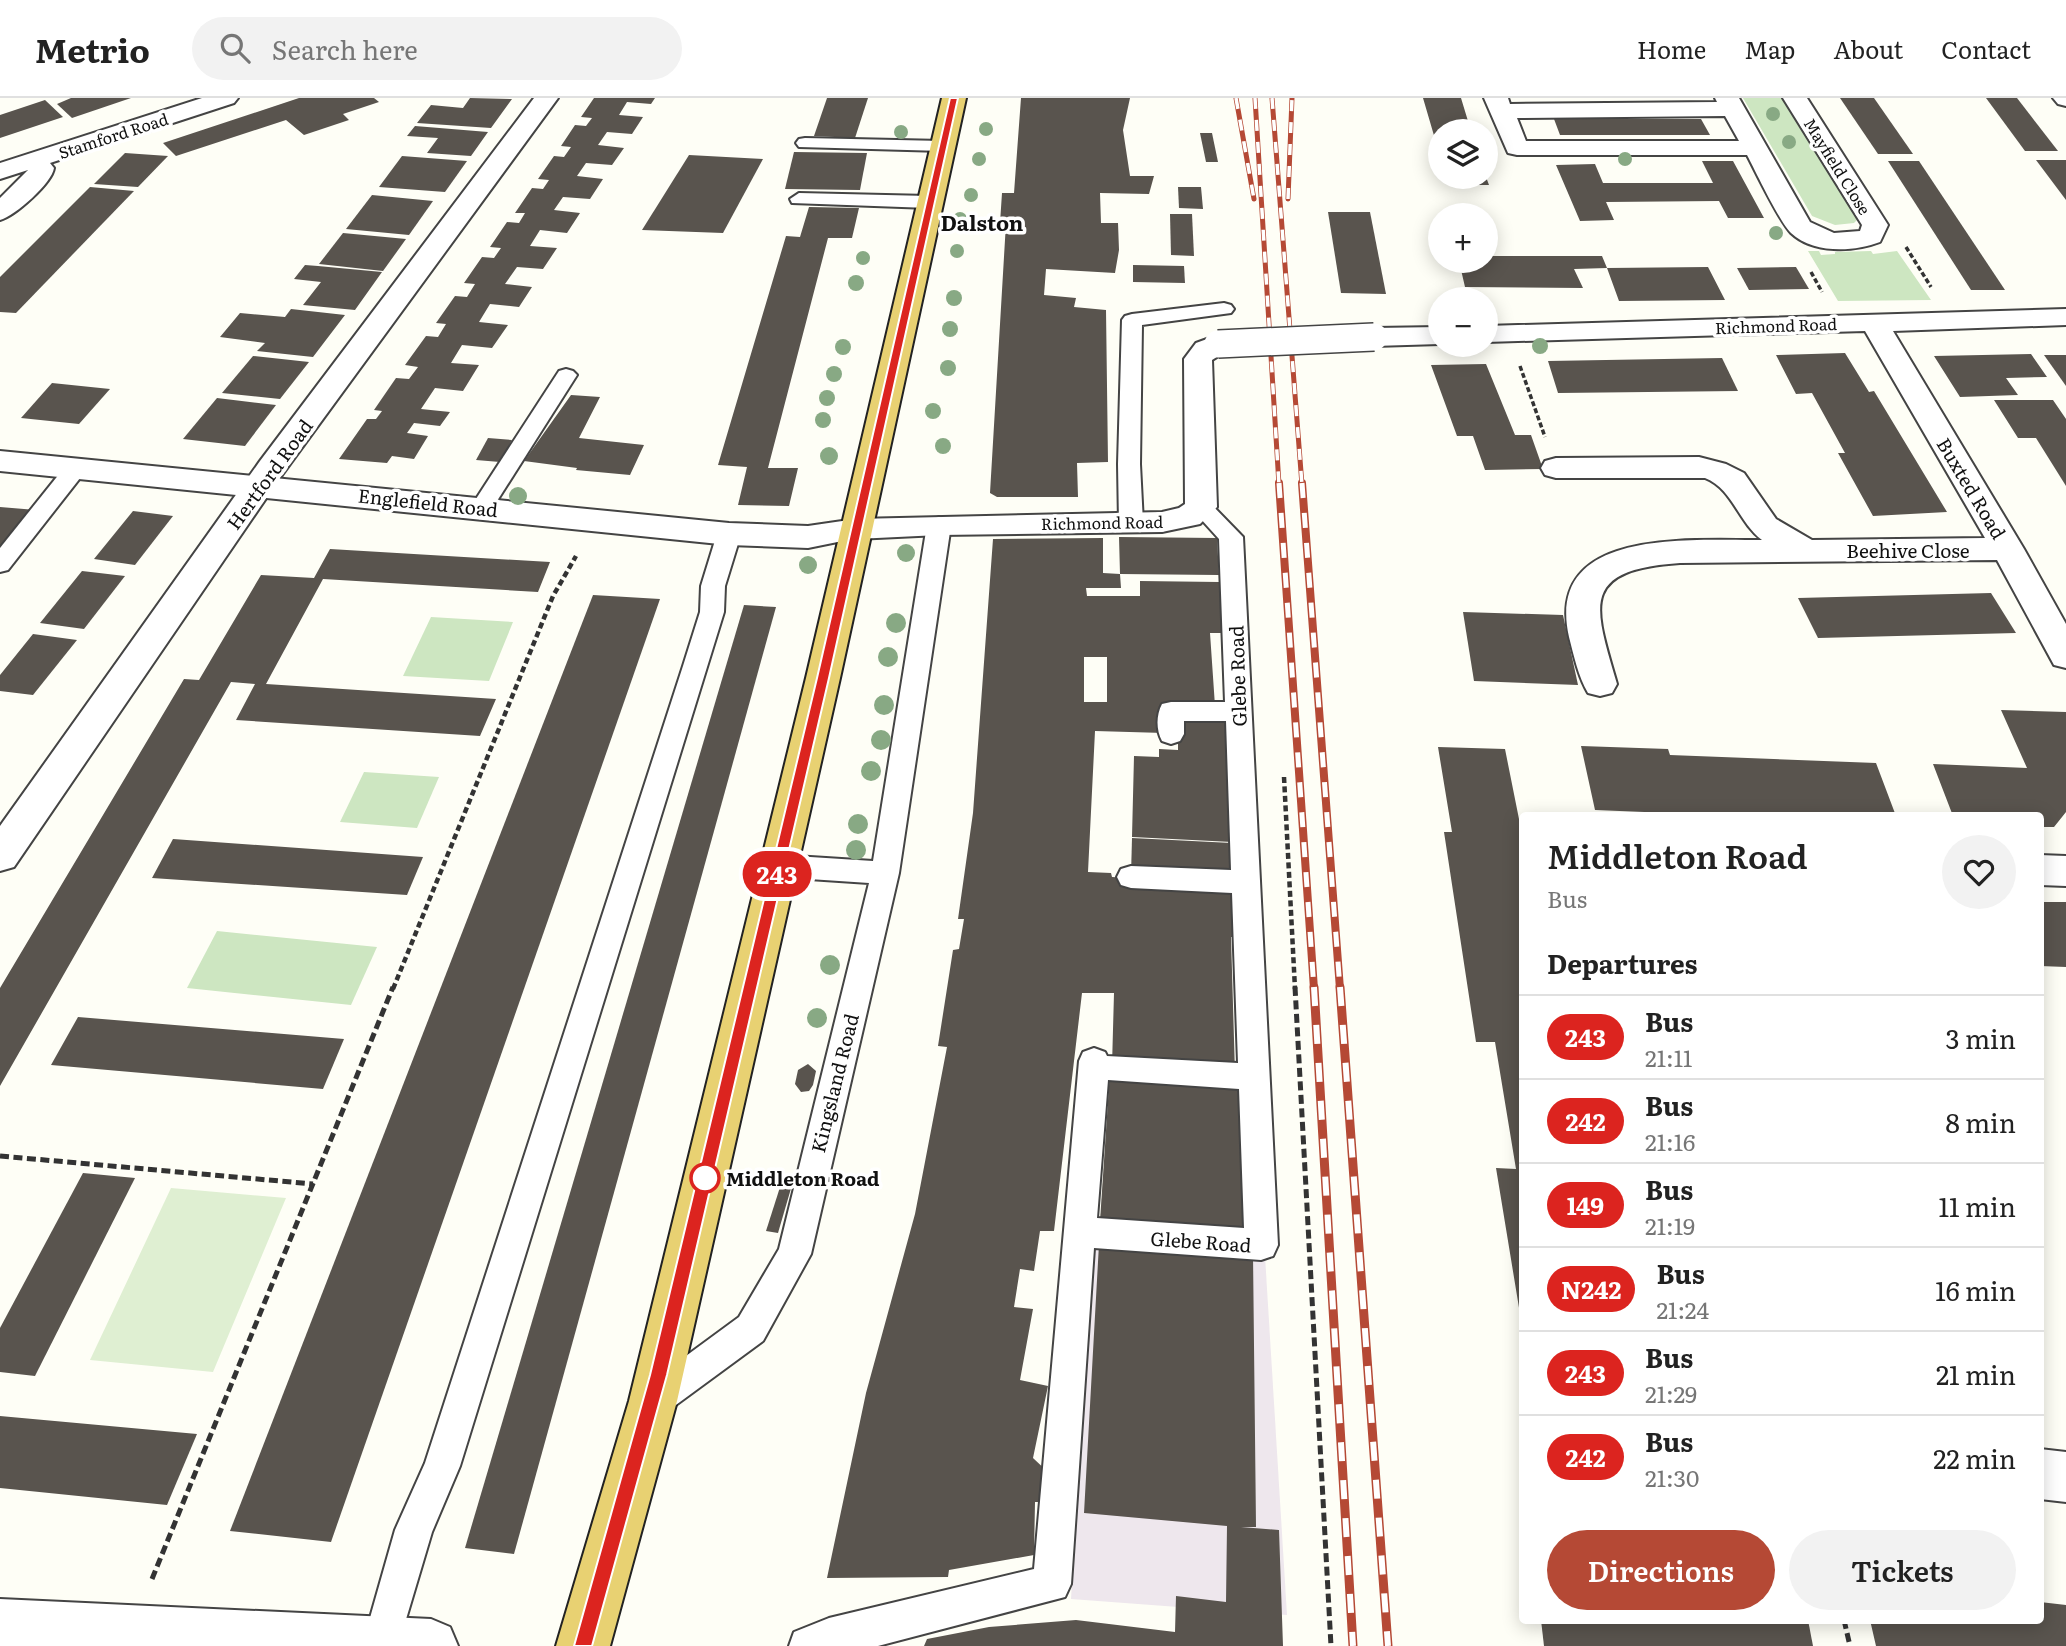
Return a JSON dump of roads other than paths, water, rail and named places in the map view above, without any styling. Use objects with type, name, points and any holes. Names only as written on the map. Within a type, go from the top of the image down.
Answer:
[{"type":"highway","points":[[583,1646],[653,1401],[779,866],[954,98]]},
{"type":"street","name":"Stamford Road","points":[[0,171],[226,98]]},
{"type":"street","name":"Hertford Road","points":[[0,856],[259,485],[546,98]]},
{"type":"street","name":"Mayfield Close","points":[[1755,148],[1517,148],[1499,105],[1730,104],[1800,227],[1809,233],[1834,241],[1863,240],[1875,231],[1875,225],[1795,98]]},
{"type":"street","points":[[0,212],[40,174],[41,168],[34,160]]},
{"type":"street","name":"Richmond Road","points":[[1498,334],[2066,317]]},
{"type":"street","name":"Buxted Road","points":[[1874,323],[2008,549],[2066,656]]},
{"type":"street","points":[[1201,507],[1198,359],[1206,349],[1218,344],[1428,336]]},
{"type":"street","name":"Englefield Road","points":[[0,461],[482,507],[729,534],[808,537],[856,529]]},
{"type":"street","points":[[1556,468],[1699,467],[1721,471],[1734,479],[1758,519],[1769,531],[1808,550]]},
{"type":"street","name":"Richmond Road","points":[[856,529],[939,525],[1131,523],[1189,517],[1201,507]]},
{"type":"street","name":"Beehive Close","points":[[1600,684],[1582,612],[1583,597],[1600,573],[1617,563],[1658,553],[2008,549]]},
{"type":"street","points":[[2044,870],[2066,871]]},
{"type":"street","points":[[2044,1474],[2066,1477]]},
{"type":"street","points":[[0,1625],[113,1636],[431,1646]]},
{"type":"lane","points":[[805,143],[943,146]]},
{"type":"lane","points":[[799,199],[929,202]]},
{"type":"lane","points":[[1131,523],[1129,464],[1132,320],[1224,309]]},
{"type":"lane","points":[[482,507],[566,375]]},
{"type":"lane","points":[[0,564],[76,468]]},
{"type":"lane","name":"Glebe Road","points":[[1079,1232],[1261,1245],[1231,537],[1201,507]]},
{"type":"lane","name":"Kingsland Road","points":[[653,1401],[751,1329],[794,1254],[885,873],[939,525]]},
{"type":"lane","points":[[380,1644],[414,1530],[445,1454],[692,680],[712,612],[713,586],[729,534]]},
{"type":"lane","points":[[1171,734],[1171,711],[1238,712]]},
{"type":"lane","points":[[779,866],[885,873]]},
{"type":"lane","points":[[1131,877],[1245,882]]},
{"type":"lane","points":[[808,1646],[829,1637],[1052,1584],[1079,1232],[1103,1065],[1254,1077]]},
{"type":"railway","points":[[1236,98],[1254,199]]},
{"type":"railway","points":[[1255,98],[1279,485]]},
{"type":"railway","points":[[1272,98],[1302,485]]},
{"type":"railway","points":[[1288,199],[1292,98]]},
{"type":"railway","points":[[1279,483],[1314,989]]},
{"type":"railway","points":[[1302,483],[1340,989]]},
{"type":"railway","points":[[1314,987],[1353,1646]]},
{"type":"railway","points":[[1340,987],[1388,1646]]},
{"type":"place","name":"Middleton Road","points":[[705,1178]]},
{"type":"district","name":"Dalston","points":[[982,221]]}]
